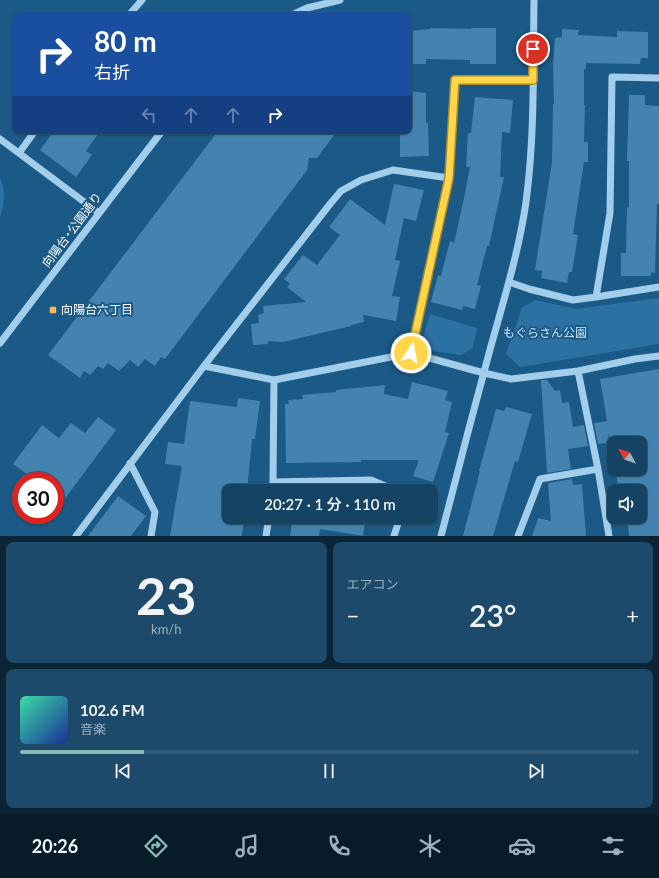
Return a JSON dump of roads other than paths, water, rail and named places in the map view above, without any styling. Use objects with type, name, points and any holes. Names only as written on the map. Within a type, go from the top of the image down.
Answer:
[{"type":"street","points":[[132,12],[142,0]]},
{"type":"street","points":[[306,0],[307,8]]},
{"type":"street","points":[[298,12],[307,8],[340,0]]},
{"type":"street","points":[[441,536],[509,282],[526,203],[531,150],[534,0]]},
{"type":"street","points":[[596,298],[610,213],[612,77],[659,78]]},
{"type":"street","points":[[411,353],[449,178],[455,80],[533,80]]},
{"type":"street","points":[[19,153],[33,134]]},
{"type":"street","name":"向陽台･公園通り","points":[[0,343],[160,134]]},
{"type":"street","points":[[0,139],[99,213]]},
{"type":"street","points":[[76,536],[204,366],[341,191],[361,180],[393,170],[449,178]]},
{"type":"street","points":[[509,282],[529,289],[573,300],[596,298],[659,287]]},
{"type":"street","points":[[204,366],[274,380],[411,353],[511,379],[578,371],[634,359],[659,356]]},
{"type":"street","points":[[578,371],[598,469],[609,536]]},
{"type":"street","points":[[274,380],[273,482],[371,480],[380,484]]},
{"type":"street","points":[[130,463],[155,512],[151,536]]},
{"type":"street","points":[[518,536],[540,479],[598,469]]},
{"type":"street","points":[[266,536],[268,524]]},
{"type":"street","points":[[394,536],[398,524]]},
{"type":"place","name":"向陽台六丁目","points":[[53,310]]},
{"type":"park label","name":"もぐらさん公園","points":[[545,333]]}]
